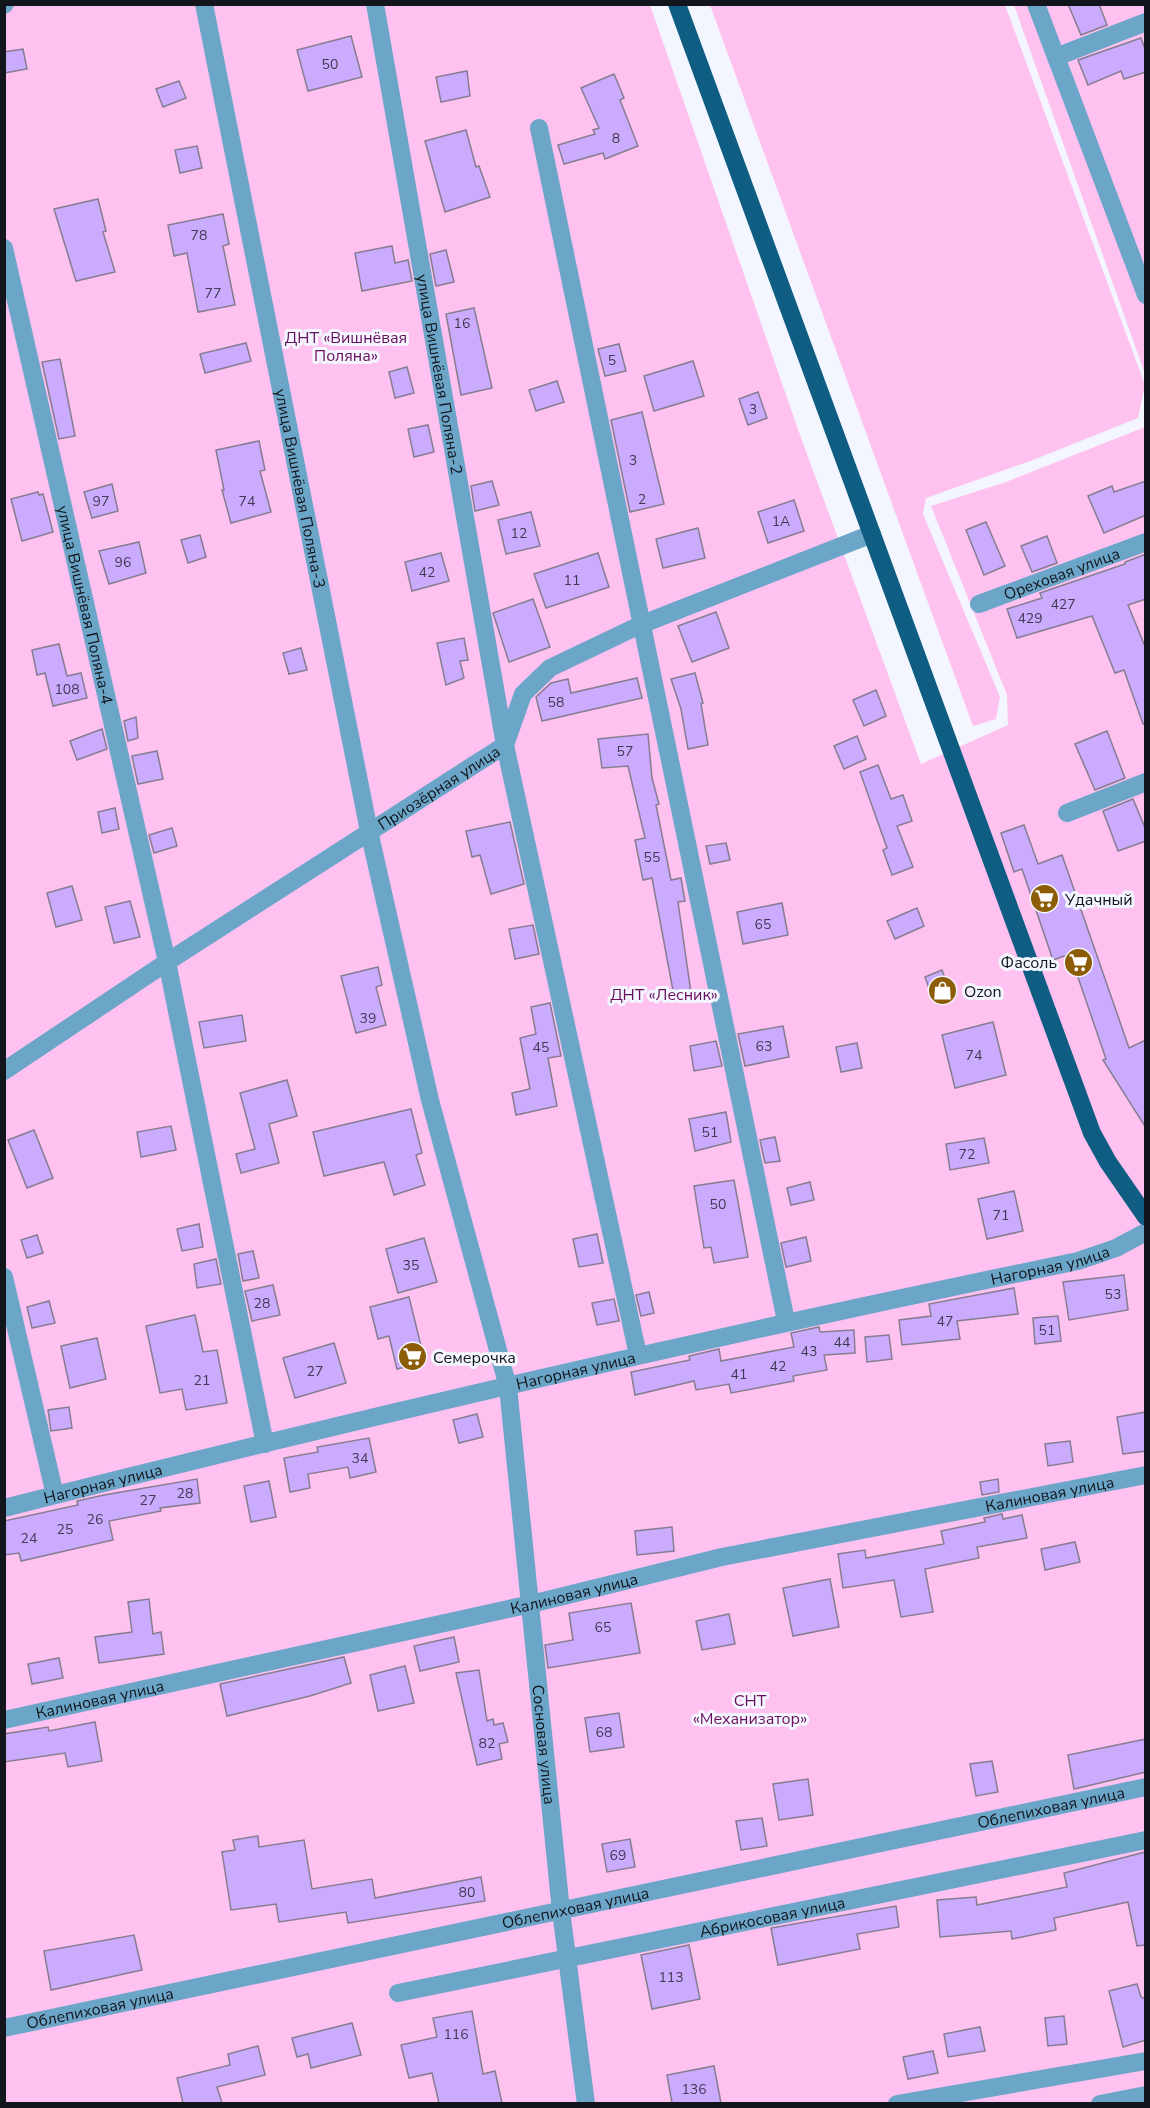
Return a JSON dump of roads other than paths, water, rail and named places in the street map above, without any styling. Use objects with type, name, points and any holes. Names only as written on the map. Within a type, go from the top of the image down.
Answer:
[{"type":"main road","points":[[677,4],[1092,1132],[1108,1162],[1146,1217]]},
{"type":"street","name":"улица Вишнёвая Поляна-3","points":[[204,4],[369,831],[430,1100],[508,1387]]},
{"type":"street","name":"улица Вишнёвая Поляна-2","points":[[375,4],[505,745],[638,1355]]},
{"type":"street","points":[[1035,4],[1145,293]]},
{"type":"street","points":[[1056,57],[1146,22]]},
{"type":"street","points":[[539,128],[640,625],[786,1321]]},
{"type":"street","name":"улица Вишнёвая Поляна-4","points":[[4,248],[167,962],[265,1444]]},
{"type":"street","name":"Приозёрная улица","points":[[4,1071],[167,962],[505,745],[523,694],[550,668],[640,625],[872,534]]},
{"type":"street","name":"Ореховая улица","points":[[979,604],[1146,543]]},
{"type":"street","points":[[1067,813],[1146,782]]},
{"type":"street","name":"Нагорная улица","points":[[4,1508],[638,1355],[786,1321],[1078,1261],[1116,1248],[1146,1232]]},
{"type":"street","points":[[4,1277],[55,1496]]},
{"type":"street","name":"Сосновая улица","points":[[508,1387],[561,1911],[586,2103]]},
{"type":"street","name":"Калиновая улица","points":[[4,1720],[531,1604],[722,1557],[1146,1475]]},
{"type":"street","name":"Облепиховая улица","points":[[4,2028],[1146,1787]]},
{"type":"street","name":"Абрикосовая улица","points":[[399,1993],[1146,1840]]},
{"type":"street","points":[[897,2103],[1146,2061]]},
{"type":"street","points":[[1100,2103],[1146,2095]]},
{"type":"place","name":"Удачный","points":[[1044,899]]},
{"type":"place","name":"Фасоль","points":[[1078,962]]},
{"type":"place","name":"Ozon","points":[[943,991]]},
{"type":"place","name":"Семерочка","points":[[412,1357]]},
{"type":"park label","name":"ДНТ «Вишнёвая Поляна»","points":[[346,346]]},
{"type":"park label","name":"ДНТ «Лесник»","points":[[664,994]]},
{"type":"park label","name":"СНТ «Механизатор»","points":[[750,1709]]}]
